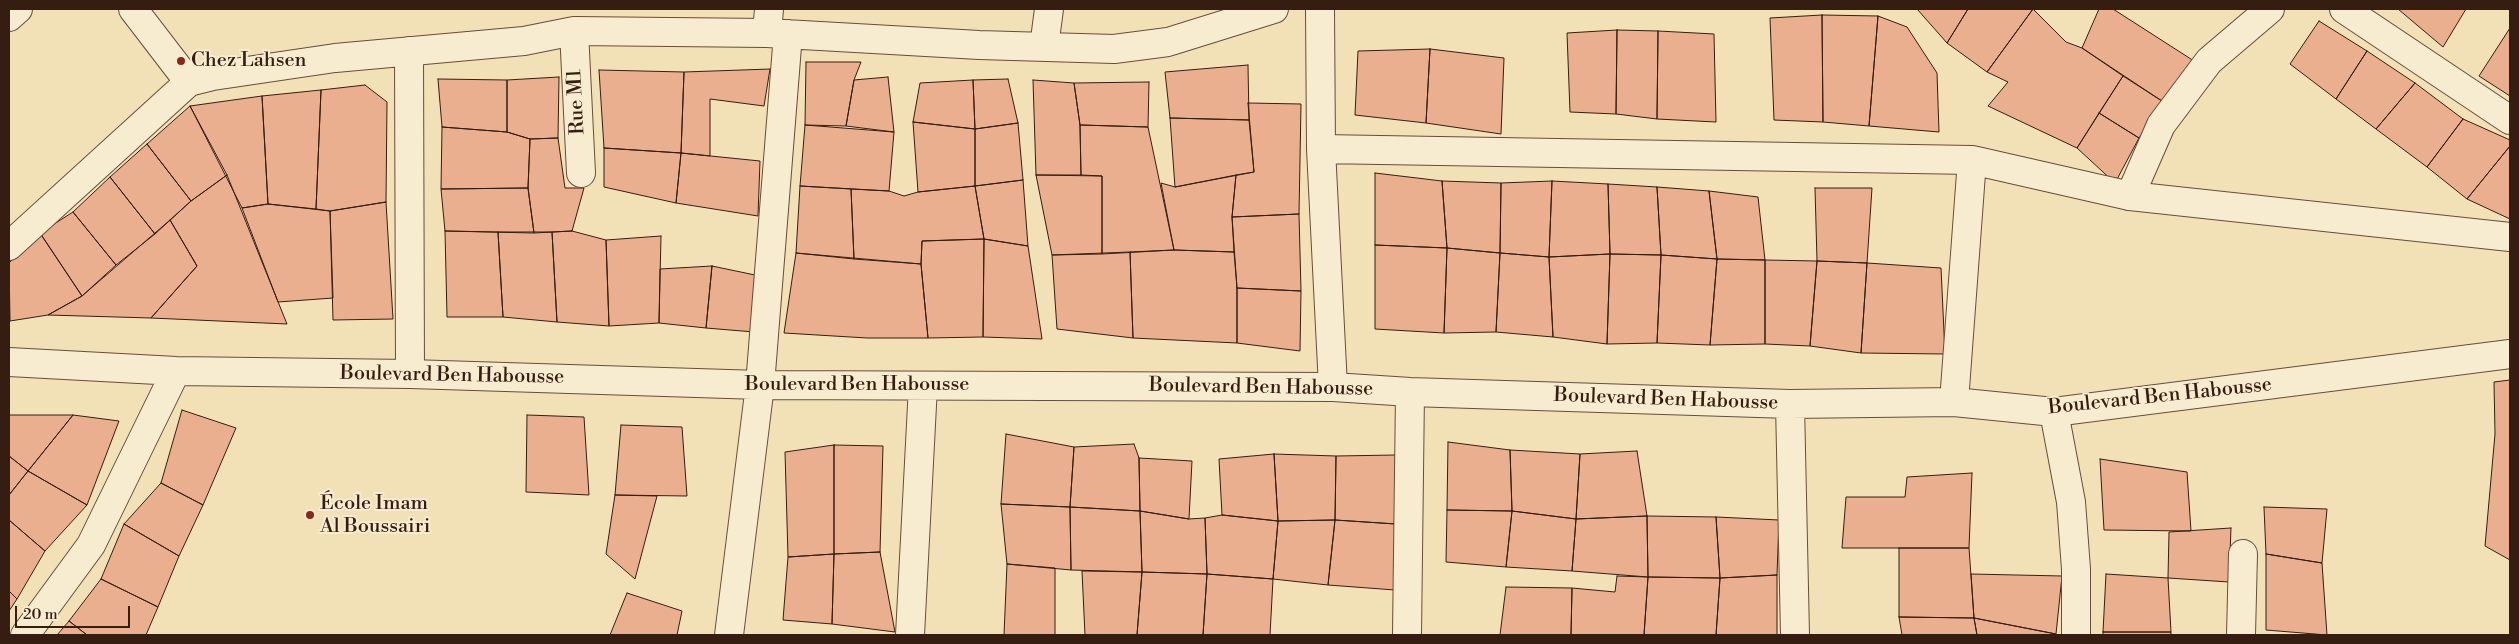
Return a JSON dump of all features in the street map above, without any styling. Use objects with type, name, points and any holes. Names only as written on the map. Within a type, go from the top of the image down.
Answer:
[{"type":"street","points":[[9,17],[18,9]]},
{"type":"street","points":[[133,9],[189,82]]},
{"type":"street","points":[[1044,47],[1049,9]]},
{"type":"street","points":[[9,246],[189,82],[213,76],[335,58],[524,40],[574,31],[775,25],[1044,47],[1114,50],[1168,42],[1274,9]]},
{"type":"street","points":[[1320,9],[1322,149],[1333,387]]},
{"type":"street","points":[[2130,196],[2161,125],[2209,61],[2270,9]]},
{"type":"street","points":[[2344,9],[2510,120]]},
{"type":"street","points":[[729,635],[760,385],[775,25]]},
{"type":"street","name":"Rue M1","points":[[574,31],[581,173]]},
{"type":"street","points":[[409,51],[410,374]]},
{"type":"street","points":[[1322,149],[1972,160],[2130,196],[2510,237]]},
{"type":"street","points":[[1954,402],[1972,160]]},
{"type":"street","name":"Boulevard Ben Habousse","points":[[9,362],[176,371],[410,374],[760,385],[1333,387],[1410,392],[1790,404],[1954,402],[2054,412],[2510,354]]},
{"type":"street","points":[[26,635],[91,546],[176,371]]},
{"type":"street","points":[[910,635],[923,386]]},
{"type":"street","points":[[1407,635],[1410,392]]},
{"type":"street","points":[[1790,404],[1795,635]]},
{"type":"street","points":[[2054,412],[2071,502],[2076,568],[2076,635]]},
{"type":"street","points":[[2241,635],[2243,554]]},
{"type":"building","points":[[1917,9],[1968,9],[1947,43]]},
{"type":"building","points":[[1968,9],[2033,9],[1987,72],[1947,43]]},
{"type":"building","points":[[2033,9],[2066,42],[2082,48],[2123,76],[2077,148],[1988,106],[2008,82],[1987,72]]},
{"type":"building","points":[[2099,9],[2113,9],[2194,61],[2165,103],[2082,48]]},
{"type":"building","points":[[2398,9],[2466,9],[2443,47]]},
{"type":"building","points":[[1822,15],[1823,122],[1774,120],[1770,18]]},
{"type":"building","points":[[1822,15],[1878,16],[1869,126],[1823,122]]},
{"type":"building","points":[[1878,16],[1907,27],[1937,73],[1939,132],[1869,126]]},
{"type":"building","points":[[2319,21],[2367,51],[2336,99],[2290,64]]},
{"type":"building","points":[[2510,28],[2510,96],[2479,76]]},
{"type":"building","points":[[1617,30],[1658,31],[1657,119],[1616,114]]},
{"type":"building","points":[[1617,30],[1616,114],[1570,112],[1567,33]]},
{"type":"building","points":[[1658,31],[1714,34],[1716,122],[1657,119]]},
{"type":"building","points":[[1430,49],[1426,123],[1355,115],[1358,51]]},
{"type":"building","points":[[1430,49],[1504,58],[1501,134],[1426,123]]},
{"type":"building","points":[[2367,51],[2415,83],[2376,129],[2336,99]]},
{"type":"building","points":[[806,62],[861,62],[854,80],[846,126],[805,125]]},
{"type":"building","points":[[1248,65],[1249,120],[1170,118],[1165,72]]},
{"type":"building","points":[[770,69],[764,106],[710,99],[710,156],[681,153],[684,72]]},
{"type":"building","points":[[599,70],[684,72],[681,153],[604,148]]},
{"type":"building","points":[[2123,76],[2165,103],[2139,138],[2099,113]]},
{"type":"building","points":[[559,77],[558,138],[530,139],[507,132],[507,80]]},
{"type":"building","points":[[888,77],[894,132],[846,126],[854,80]]},
{"type":"building","points":[[438,79],[507,80],[507,132],[442,127]]},
{"type":"building","points":[[1008,79],[1018,123],[975,129],[973,80]]},
{"type":"building","points":[[973,80],[975,129],[913,122],[920,83]]},
{"type":"building","points":[[1033,80],[1074,83],[1080,125],[1081,175],[1036,175]]},
{"type":"building","points":[[1149,82],[1148,127],[1080,125],[1074,83]]},
{"type":"building","points":[[2415,83],[2463,119],[2427,167],[2376,129]]},
{"type":"building","points":[[365,85],[387,102],[386,202],[330,211],[316,209],[321,90]]},
{"type":"building","points":[[321,90],[316,209],[268,204],[262,96]]},
{"type":"building","points":[[262,96],[268,204],[242,208],[190,106]]},
{"type":"building","points":[[1248,103],[1301,104],[1299,214],[1232,217],[1236,175],[1254,172]]},
{"type":"building","points":[[190,106],[227,175],[191,201],[147,144]]},
{"type":"building","points":[[2099,113],[2139,138],[2115,183],[2077,148]]},
{"type":"building","points":[[1170,118],[1249,120],[1254,172],[1175,187]]},
{"type":"building","points":[[2463,119],[2510,140],[2510,146],[2467,199],[2427,167]]},
{"type":"building","points":[[913,122],[975,129],[975,186],[918,192]]},
{"type":"building","points":[[1018,123],[1023,180],[975,186],[975,129]]},
{"type":"building","points":[[805,125],[894,132],[889,191],[800,186]]},
{"type":"building","points":[[1080,125],[1148,127],[1174,250],[1102,254],[1102,176],[1081,175]]},
{"type":"building","points":[[442,127],[507,132],[530,139],[528,188],[441,189]]},
{"type":"building","points":[[558,138],[565,188],[584,188],[572,231],[534,233],[528,188],[530,139]]},
{"type":"building","points":[[147,144],[191,201],[155,234],[110,177]]},
{"type":"building","points":[[2510,146],[2510,219],[2467,199]]},
{"type":"building","points":[[604,148],[681,153],[676,203],[604,187]]},
{"type":"building","points":[[681,153],[760,161],[758,216],[676,203]]},
{"type":"building","points":[[1375,173],[1442,181],[1447,248],[1375,245]]},
{"type":"building","points":[[227,175],[287,324],[151,318],[197,266],[170,220],[191,201]]},
{"type":"building","points":[[1036,175],[1102,176],[1102,254],[1052,255]]},
{"type":"building","points":[[1236,175],[1232,217],[1234,252],[1174,250],[1161,183],[1175,187]]},
{"type":"building","points":[[110,177],[155,234],[116,265],[73,212]]},
{"type":"building","points":[[1023,180],[1028,246],[984,239],[975,186]]},
{"type":"building","points":[[1442,181],[1501,183],[1500,253],[1447,248]]},
{"type":"building","points":[[1552,181],[1549,257],[1500,253],[1501,183]]},
{"type":"building","points":[[1552,181],[1608,184],[1610,254],[1549,257]]},
{"type":"building","points":[[1608,184],[1657,187],[1661,255],[1610,254]]},
{"type":"building","points":[[800,186],[851,189],[854,259],[796,253]]},
{"type":"building","points":[[975,186],[984,239],[922,241],[921,264],[854,259],[851,189],[889,191],[904,196],[918,192]]},
{"type":"building","points":[[1657,187],[1709,191],[1717,259],[1661,255]]},
{"type":"building","points":[[528,188],[534,233],[445,231],[441,189]]},
{"type":"building","points":[[1815,188],[1872,188],[1867,263],[1817,261]]},
{"type":"building","points":[[1709,191],[1758,197],[1765,260],[1717,259]]},
{"type":"building","points":[[386,202],[393,319],[333,320],[330,211]]},
{"type":"building","points":[[268,204],[330,211],[333,298],[278,302],[242,208]]},
{"type":"building","points":[[73,212],[116,265],[82,296],[40,233]]},
{"type":"building","points":[[1299,214],[1301,291],[1237,288],[1232,217]]},
{"type":"building","points":[[170,220],[197,266],[151,318],[48,315],[82,296]]},
{"type":"building","points":[[445,231],[498,232],[503,317],[447,317]]},
{"type":"building","points":[[572,231],[606,240],[609,326],[557,322],[552,232]]},
{"type":"building","points":[[498,232],[552,232],[557,322],[503,317]]},
{"type":"building","points":[[40,233],[82,296],[48,315],[10,321],[9,263]]},
{"type":"building","points":[[661,236],[659,323],[609,326],[606,240]]},
{"type":"building","points":[[984,239],[983,337],[928,338],[921,264],[922,241]]},
{"type":"building","points":[[984,239],[1028,246],[1042,339],[983,337]]},
{"type":"building","points":[[1375,245],[1447,248],[1444,333],[1375,329]]},
{"type":"building","points":[[1447,248],[1500,253],[1496,332],[1444,333]]},
{"type":"building","points":[[1174,250],[1234,252],[1237,288],[1237,343],[1133,338],[1130,252]]},
{"type":"building","points":[[1130,252],[1133,338],[1057,329],[1052,255]]},
{"type":"building","points":[[796,253],[921,264],[928,338],[867,338],[784,333]]},
{"type":"building","points":[[1500,253],[1549,257],[1553,337],[1496,332]]},
{"type":"building","points":[[1610,254],[1661,255],[1657,343],[1607,344]]},
{"type":"building","points":[[1610,254],[1607,344],[1553,337],[1549,257]]},
{"type":"building","points":[[1661,255],[1717,259],[1710,345],[1657,343]]},
{"type":"building","points":[[1717,259],[1765,260],[1765,344],[1710,345]]},
{"type":"building","points":[[1765,260],[1817,261],[1810,346],[1765,344]]},
{"type":"building","points":[[1817,261],[1867,263],[1861,353],[1810,346]]},
{"type":"building","points":[[1867,263],[1941,268],[1945,354],[1861,353]]},
{"type":"building","points":[[712,266],[755,275],[754,332],[706,328]]},
{"type":"building","points":[[712,266],[706,328],[659,323],[660,269]]},
{"type":"building","points":[[1237,288],[1301,291],[1300,351],[1237,343]]},
{"type":"building","points":[[2510,380],[2510,560],[2485,546],[2495,434],[2494,382]]},
{"type":"building","points":[[182,410],[236,428],[203,505],[161,483]]},
{"type":"building","points":[[9,415],[73,415],[28,471],[9,456]]},
{"type":"building","points":[[73,415],[119,421],[87,505],[28,471]]},
{"type":"building","points":[[527,415],[584,417],[589,495],[526,492]]},
{"type":"building","points":[[621,425],[682,427],[687,496],[615,495]]},
{"type":"building","points":[[1006,434],[1074,447],[1070,507],[1001,504]]},
{"type":"building","points":[[1448,442],[1510,450],[1512,511],[1447,510]]},
{"type":"building","points":[[1134,444],[1139,458],[1140,511],[1070,507],[1074,447]]},
{"type":"building","points":[[834,445],[883,446],[880,552],[834,554]]},
{"type":"building","points":[[834,445],[834,554],[788,557],[785,452]]},
{"type":"building","points":[[1510,450],[1580,454],[1576,519],[1512,511]]},
{"type":"building","points":[[1637,451],[1647,516],[1576,519],[1580,454]]},
{"type":"building","points":[[1274,454],[1278,521],[1222,515],[1219,459]]},
{"type":"building","points":[[1274,454],[1336,456],[1335,520],[1278,521]]},
{"type":"building","points":[[1396,455],[1396,524],[1335,520],[1336,456]]},
{"type":"building","points":[[9,456],[28,471],[9,495]]},
{"type":"building","points":[[1139,458],[1192,461],[1189,519],[1140,511]]},
{"type":"building","points":[[2100,459],[2187,472],[2191,531],[2104,530]]},
{"type":"building","points":[[28,471],[87,505],[45,551],[9,520],[9,495]]},
{"type":"building","points":[[1972,473],[1969,548],[1842,548],[1846,497],[1905,497],[1907,477]]},
{"type":"building","points":[[161,483],[203,505],[179,556],[124,524]]},
{"type":"building","points":[[615,495],[657,496],[635,579],[606,554]]},
{"type":"building","points":[[1001,504],[1070,507],[1071,570],[1007,564]]},
{"type":"building","points":[[1070,507],[1140,511],[1142,572],[1071,570]]},
{"type":"building","points":[[2264,507],[2327,509],[2322,563],[2266,554]]},
{"type":"building","points":[[1447,510],[1512,511],[1506,567],[1446,562]]},
{"type":"building","points":[[1140,511],[1189,519],[1205,518],[1207,574],[1142,572]]},
{"type":"building","points":[[1512,511],[1576,519],[1572,571],[1506,567]]},
{"type":"building","points":[[1222,515],[1278,521],[1273,579],[1207,574],[1205,518]]},
{"type":"building","points":[[1647,516],[1648,577],[1572,571],[1576,519]]},
{"type":"building","points":[[1647,516],[1716,517],[1720,578],[1648,577]]},
{"type":"building","points":[[1716,517],[1779,520],[1777,575],[1720,578]]},
{"type":"building","points":[[9,520],[45,551],[17,599],[9,591]]},
{"type":"building","points":[[1335,520],[1328,585],[1273,579],[1278,521]]},
{"type":"building","points":[[1335,520],[1396,524],[1395,590],[1328,585]]},
{"type":"building","points":[[124,524],[179,556],[158,607],[101,579]]},
{"type":"building","points":[[2231,528],[2229,582],[2168,578],[2169,532]]},
{"type":"building","points":[[1899,548],[1969,548],[1974,618],[1899,617]]},
{"type":"building","points":[[880,552],[895,632],[832,624],[834,554]]},
{"type":"building","points":[[834,554],[832,624],[783,620],[788,557]]},
{"type":"building","points":[[2266,554],[2322,563],[2327,635],[2266,630]]},
{"type":"building","points":[[1007,564],[1055,568],[1055,635],[1004,635]]},
{"type":"building","points":[[1082,571],[1142,572],[1137,635],[1085,635]]},
{"type":"building","points":[[1142,572],[1207,574],[1203,635],[1137,635]]},
{"type":"building","points":[[1207,574],[1273,579],[1270,635],[1203,635]]},
{"type":"building","points":[[1971,574],[2062,576],[2056,634],[1974,618]]},
{"type":"building","points":[[2106,574],[2168,578],[2171,632],[2103,632]]},
{"type":"building","points":[[1777,575],[1777,635],[1716,635],[1720,578]]},
{"type":"building","points":[[1617,576],[1648,577],[1644,635],[1571,635],[1572,588],[1615,592]]},
{"type":"building","points":[[1648,577],[1720,578],[1716,635],[1644,635]]},
{"type":"building","points":[[101,579],[158,607],[146,635],[87,635],[69,621]]},
{"type":"building","points":[[1506,587],[1572,588],[1571,635],[1500,635]]},
{"type":"building","points":[[9,591],[17,599],[9,611]]},
{"type":"building","points":[[627,593],[682,611],[677,635],[610,635]]},
{"type":"building","points":[[1899,617],[1974,618],[1977,635],[1902,635]]},
{"type":"building","points":[[1974,618],[2056,634],[2057,635],[1977,635]]},
{"type":"building","points":[[69,621],[87,635],[57,635]]},
{"type":"building","points":[[2103,632],[2171,632],[2171,635],[2103,635]]},
{"type":"place","name":"Chez Lahsen","points":[[181,61]]},
{"type":"place","name":"École Imam Al Boussairi","points":[[310,515]]}]
